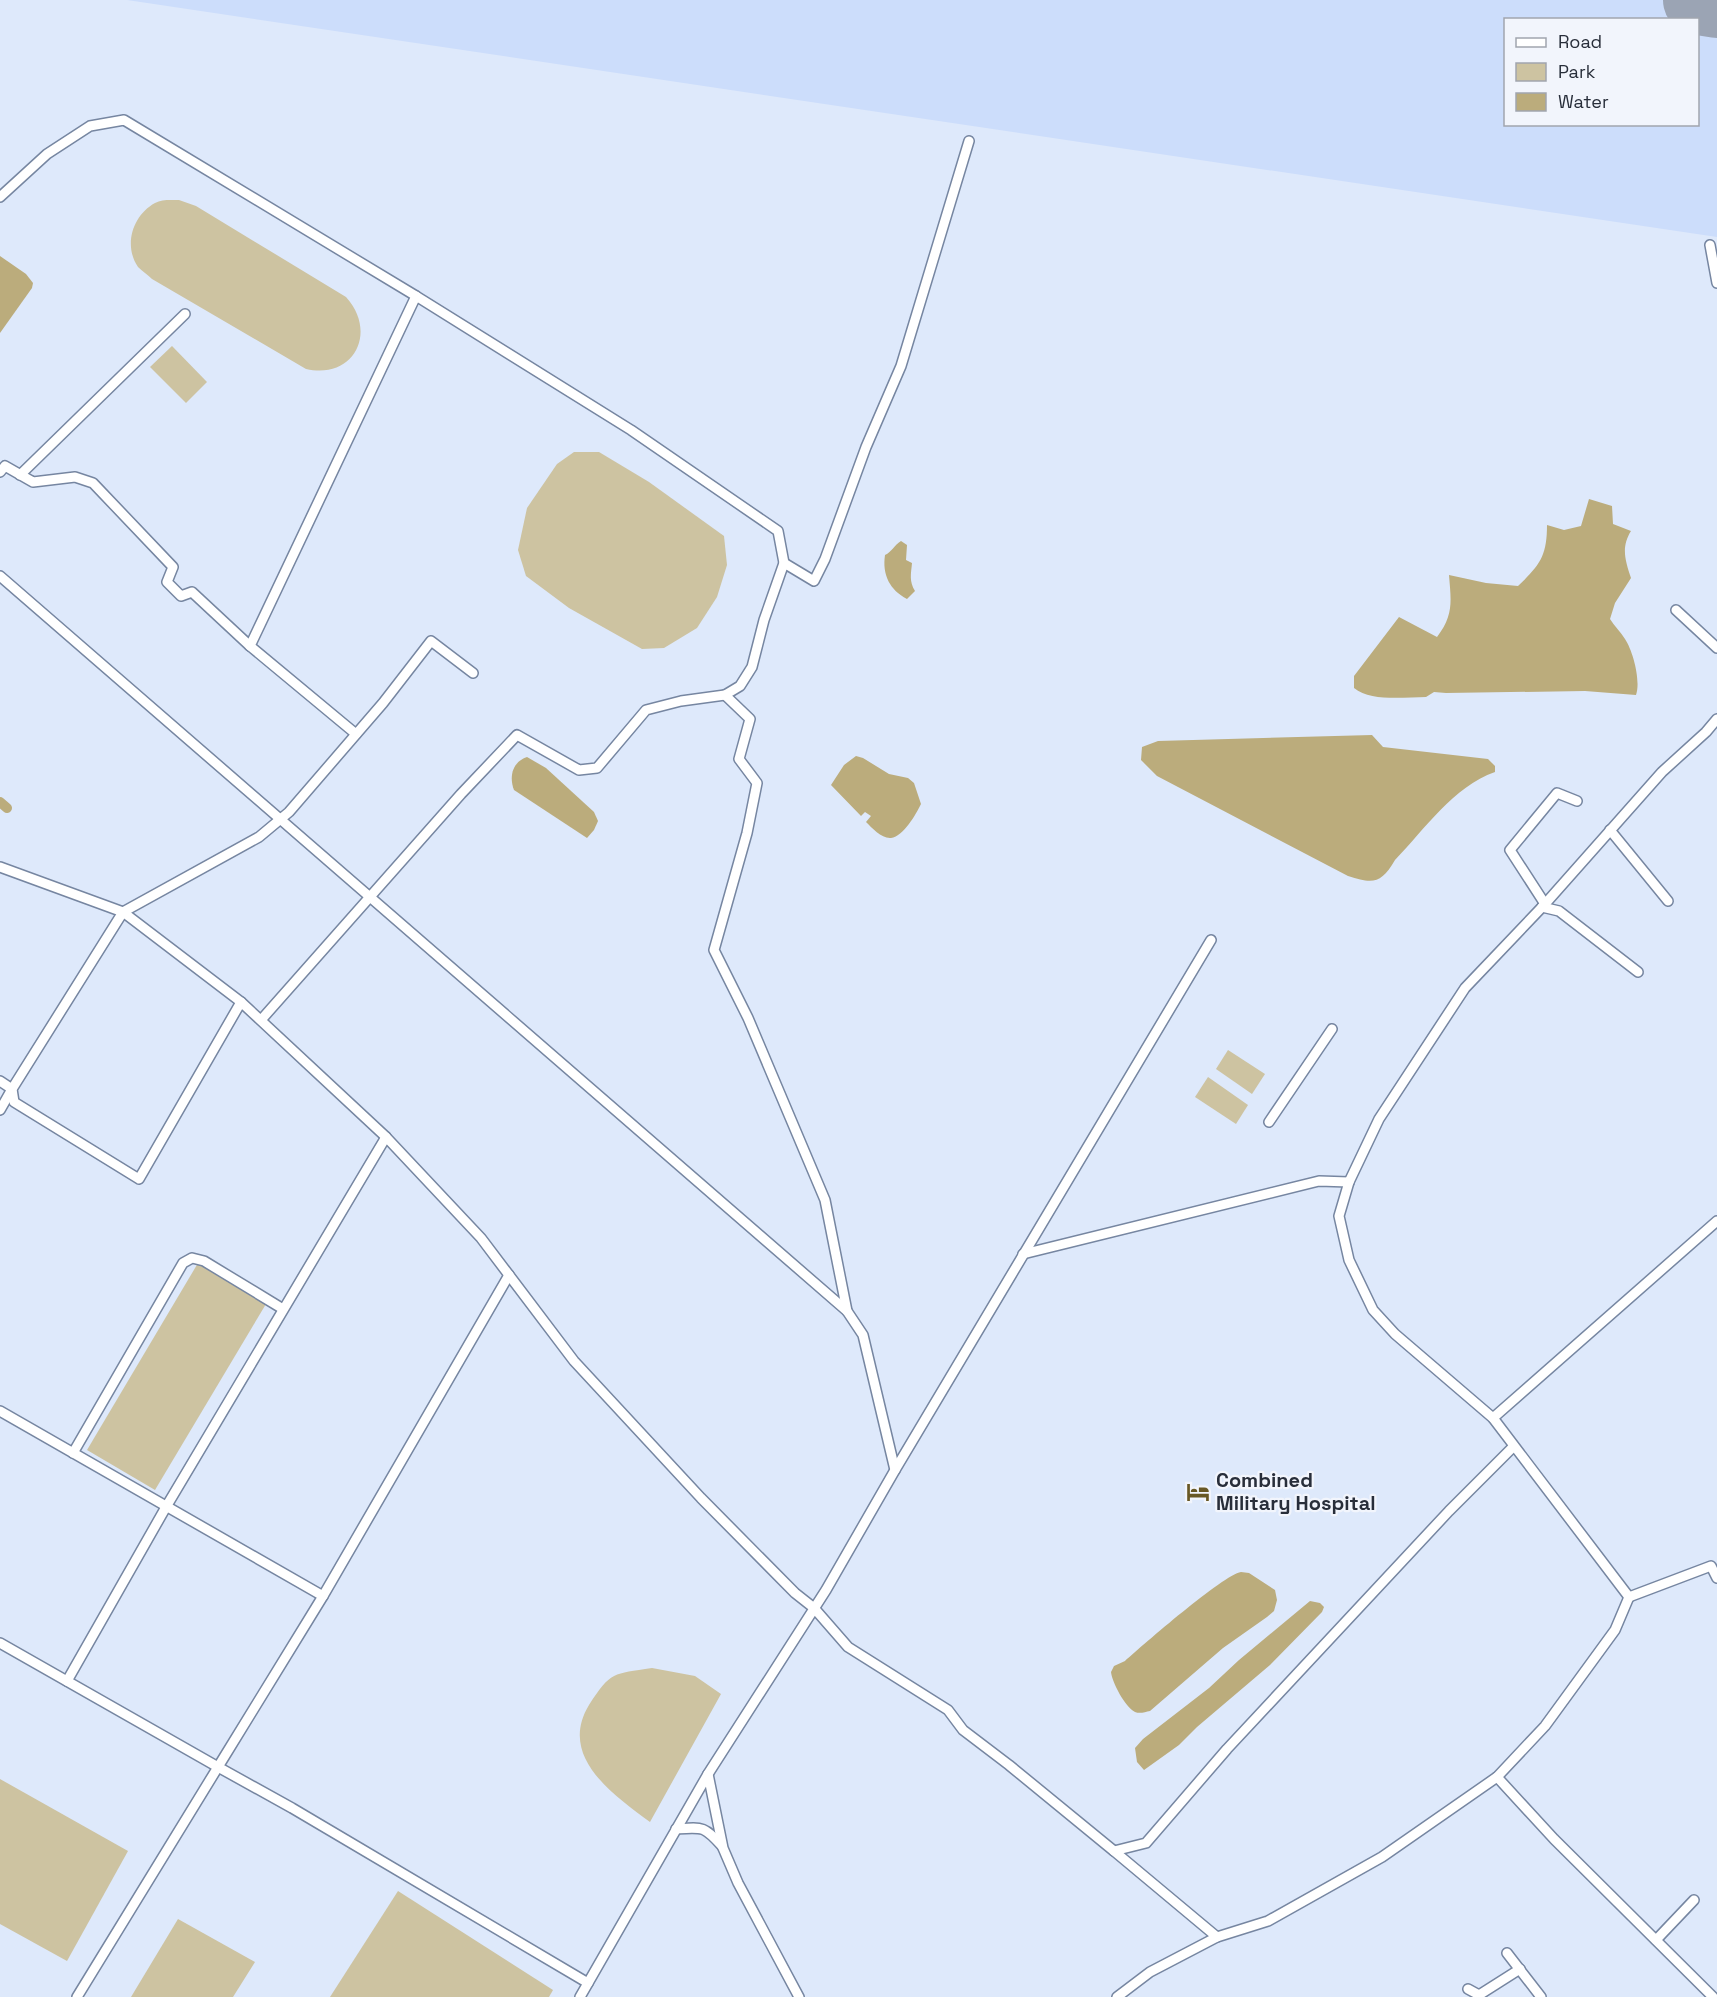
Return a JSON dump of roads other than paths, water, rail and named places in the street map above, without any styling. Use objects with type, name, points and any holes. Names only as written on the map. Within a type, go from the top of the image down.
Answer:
[{"type":"street","points":[[0,197],[47,154],[90,126],[124,120],[416,296],[631,430],[778,531],[784,563],[764,620],[752,667],[740,686],[724,695],[681,701],[646,710],[597,768],[579,770],[518,735],[461,794],[261,1020]]},
{"type":"street","points":[[784,563],[814,581],[825,559],[866,447],[901,366],[969,141]]},
{"type":"street","points":[[1710,245],[1717,283]]},
{"type":"street","points":[[250,646],[416,296]]},
{"type":"street","points":[[20,475],[185,314]]},
{"type":"street","points":[[0,472],[5,466],[33,482],[75,477],[93,483],[173,567],[167,582],[182,596],[192,592],[250,646],[356,734]]},
{"type":"street","points":[[0,576],[847,1311],[863,1335],[895,1470]]},
{"type":"street","points":[[1676,610],[1717,648]]},
{"type":"street","points":[[0,1110],[123,912],[259,837],[289,812],[431,641],[473,673]]},
{"type":"street","points":[[724,695],[750,719],[739,759],[757,783],[747,833],[714,950],[748,1018],[825,1200],[847,1311]]},
{"type":"street","points":[[1629,1597],[1492,1418],[1395,1334],[1373,1310],[1349,1260],[1339,1216],[1349,1182],[1379,1119],[1465,988],[1662,772],[1717,719]]},
{"type":"street","points":[[1577,801],[1557,793],[1510,850],[1543,905],[1566,916],[1638,972]]},
{"type":"street","points":[[1610,830],[1668,901]]},
{"type":"street","points":[[0,867],[123,912],[241,1002],[386,1137],[481,1238],[574,1361],[701,1498],[795,1593],[814,1608],[848,1647],[948,1710],[963,1730],[1009,1765],[1217,1937]]},
{"type":"street","points":[[580,1997],[708,1774],[814,1608],[1211,940]]},
{"type":"street","points":[[12,1089],[14,1102],[139,1179],[241,1002]]},
{"type":"street","points":[[1269,1122],[1332,1029]]},
{"type":"street","points":[[0,1082],[12,1089]]},
{"type":"street","points":[[67,1681],[166,1507],[386,1137]]},
{"type":"street","points":[[1023,1254],[1319,1181],[1349,1182]]},
{"type":"street","points":[[1492,1418],[1717,1221]]},
{"type":"street","points":[[73,1453],[183,1263],[192,1258],[204,1261],[284,1309]]},
{"type":"street","points":[[77,1997],[323,1596],[509,1275]]},
{"type":"street","points":[[0,1411],[323,1596]]},
{"type":"street","points":[[1114,1851],[1146,1843],[1227,1749],[1449,1511],[1513,1447]]},
{"type":"street","points":[[1117,1997],[1150,1972],[1217,1937],[1268,1921],[1382,1857],[1497,1778],[1552,1716],[1615,1630],[1629,1597],[1711,1566],[1717,1578]]},
{"type":"street","points":[[0,1643],[302,1814],[588,1983]]},
{"type":"street","points":[[708,1774],[723,1848],[738,1883],[799,1997]]},
{"type":"street","points":[[1497,1778],[1554,1839],[1713,1997]]},
{"type":"street","points":[[676,1829],[697,1827],[708,1830],[723,1848]]},
{"type":"street","points":[[1656,1940],[1694,1900]]},
{"type":"street","points":[[1507,1953],[1541,1997]]},
{"type":"street","points":[[1468,1989],[1479,1995],[1520,1969]]},
{"type":"water","points":[[0,256],[26,274],[33,283],[32,288],[0,333]]},
{"type":"water","points":[[1589,499],[1612,506],[1613,524],[1631,531],[1626,543],[1625,554],[1631,578],[1615,603],[1610,619],[1631,651],[1637,674],[1636,695],[1585,691],[1434,692],[1426,697],[1388,698],[1369,695],[1354,688],[1354,676],[1399,617],[1437,637],[1449,615],[1451,600],[1449,575],[1486,583],[1518,586],[1541,559],[1546,545],[1547,525],[1564,530],[1581,526]]},
{"type":"water","points":[[901,541],[907,545],[906,560],[912,563],[911,581],[915,591],[907,599],[888,581],[884,562],[885,555]]},
{"type":"water","points":[[1372,735],[1383,747],[1488,759],[1495,766],[1495,772],[1480,779],[1453,798],[1381,878],[1370,881],[1348,876],[1157,776],[1141,760],[1142,747],[1158,741]]},
{"type":"water","points":[[856,756],[889,774],[908,778],[914,783],[921,804],[909,824],[896,836],[888,838],[877,833],[866,822],[871,816],[865,812],[861,816],[831,785],[844,765]]},
{"type":"water","points":[[527,757],[546,768],[594,812],[598,821],[587,838],[514,790],[513,770],[518,762]]},
{"type":"water","points":[[1241,1572],[1249,1573],[1275,1590],[1277,1600],[1274,1611],[1223,1648],[1150,1711],[1139,1713],[1131,1709],[1123,1700],[1114,1682],[1111,1672],[1114,1666],[1125,1661],[1201,1597]]},
{"type":"water","points":[[1310,1601],[1320,1603],[1324,1607],[1322,1612],[1270,1665],[1179,1745],[1144,1770],[1137,1762],[1135,1748],[1143,1739],[1209,1688]]},
{"type":"waterway","points":[[0,802],[7,808]]},
{"type":"place","name":"Combined Military Hospital","points":[[1198,1492]]}]
